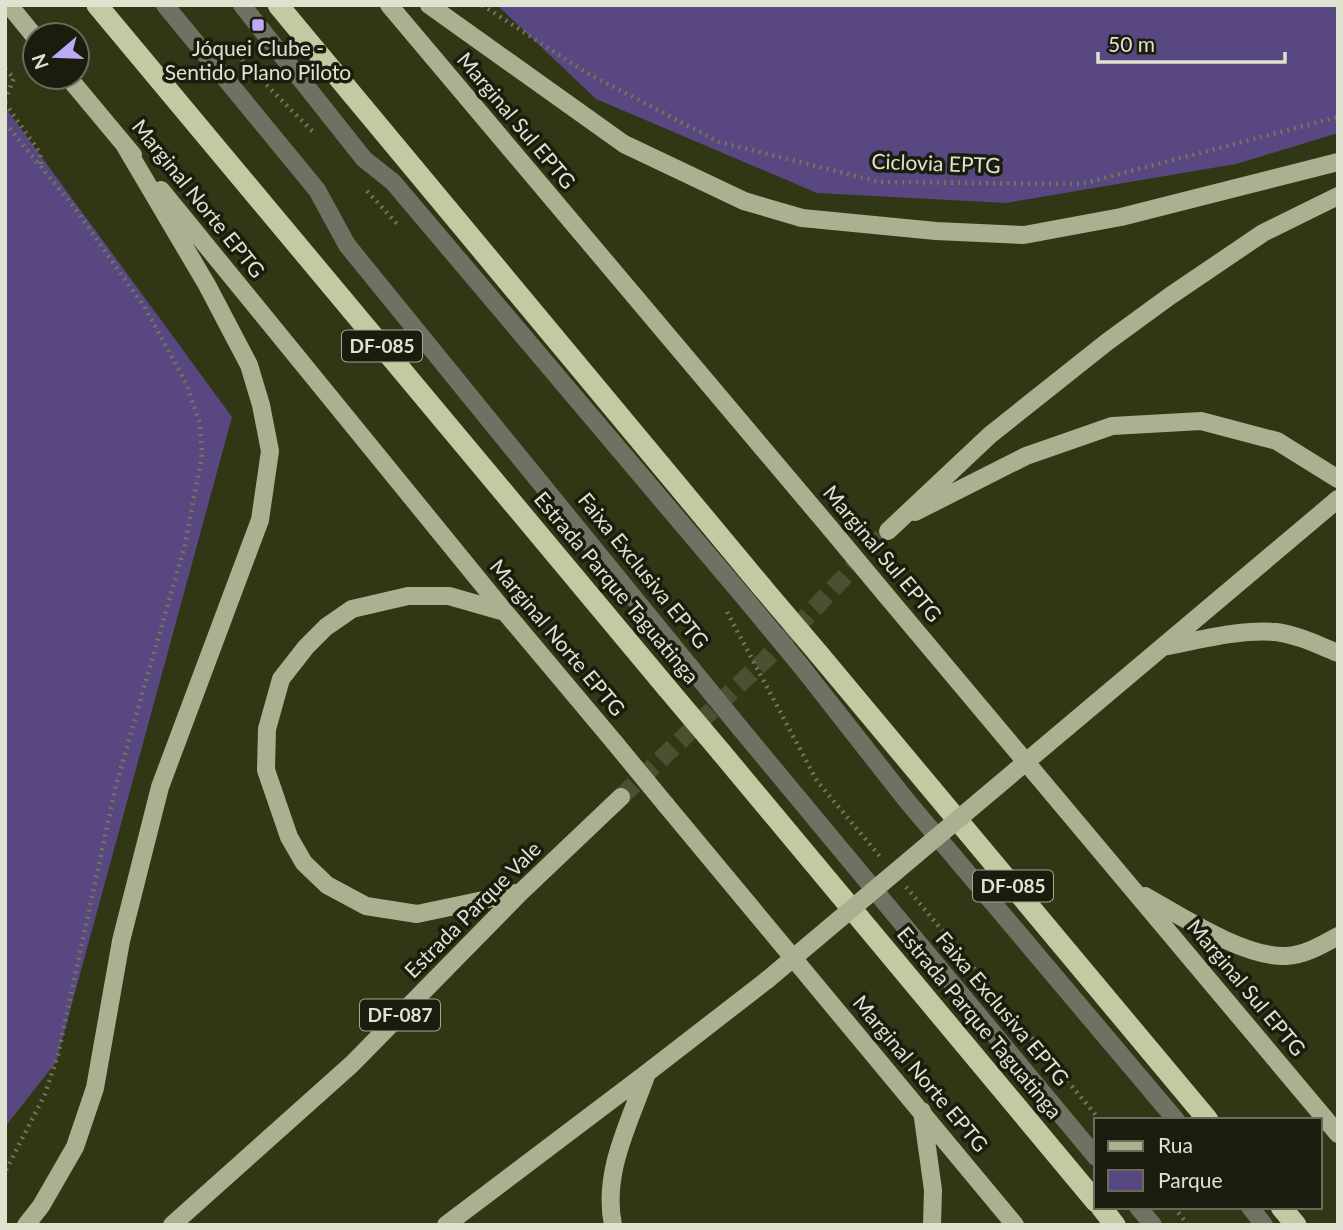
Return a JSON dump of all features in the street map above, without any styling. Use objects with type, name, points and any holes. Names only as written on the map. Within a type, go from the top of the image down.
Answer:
[{"type":"highway","name":"Estrada Parque Taguatinga","points":[[97,5],[1094,1200]]},
{"type":"highway","name":"DF-085","points":[[278,5],[755,594],[1206,1118]]},
{"type":"highway","points":[[1103,1209],[1115,1225]]},
{"type":"highway","points":[[1283,1209],[1296,1225]]},
{"type":"main road","points":[[9,5],[22,21]]},
{"type":"main road","name":"Marginal Sul EPTG","points":[[389,5],[1338,1133]]},
{"type":"main road","points":[[429,5],[522,74],[624,144],[744,201],[802,218],[1024,235],[1121,217],[1250,182],[1338,162]]},
{"type":"main road","name":"Marginal Norte EPTG","points":[[80,91],[505,612],[1015,1225]]},
{"type":"main road","points":[[26,1225],[41,1206],[75,1147],[95,1088],[121,941],[160,787],[260,520],[270,451],[261,405],[249,365],[207,285],[125,146]]},
{"type":"main road","points":[[1338,196],[1263,233],[1107,342],[990,435],[894,525],[1026,456],[1112,426],[1201,421],[1276,441],[1338,479]]},
{"type":"main road","points":[[446,1225],[767,979],[1338,499]]},
{"type":"main road","points":[[505,612],[449,596],[408,596],[352,609],[326,626],[281,679],[267,729],[267,770],[289,837],[304,863],[327,885],[366,906],[417,914],[521,892]]},
{"type":"main road","points":[[1163,647],[1241,634],[1275,632],[1299,637],[1338,653]]},
{"type":"main road","name":"Estrada Parque Vale","points":[[172,1225],[352,1064],[521,892],[621,797]]},
{"type":"main road","points":[[1137,892],[1254,952],[1286,956],[1308,951],[1338,936]]},
{"type":"main road","points":[[613,1225],[612,1173],[647,1073]]},
{"type":"main road","points":[[922,1111],[933,1191],[932,1225]]},
{"type":"lane","name":"Faixa Exclusiva EPTG","points":[[165,5],[317,190],[347,245],[740,728],[1094,1155]]},
{"type":"lane","points":[[242,5],[364,159],[393,182],[755,594]]},
{"type":"lane","points":[[810,659],[907,801],[1174,1118]]},
{"type":"lane","points":[[1140,1209],[1153,1225]]},
{"type":"lane","points":[[1252,1209],[1265,1225]]},
{"type":"path","name":"Ciclovia EPTG","points":[[482,5],[587,73],[719,142],[880,182],[1081,184],[1338,117]]},
{"type":"path","points":[[225,43],[319,139]]},
{"type":"path","points":[[5,69],[14,78],[5,102],[40,153],[41,167]]},
{"type":"path","points":[[5,123],[74,207],[145,308],[186,383],[200,424],[202,455],[185,545],[116,785],[58,1055],[45,1094],[5,1172]]},
{"type":"path","points":[[367,190],[404,232]]},
{"type":"path","points":[[727,611],[817,781],[888,866]]},
{"type":"path","points":[[905,887],[1098,1118]]},
{"type":"path","points":[[1176,1209],[1188,1225]]},
{"type":"green space","points":[[497,5],[1338,5],[1338,133],[1236,164],[1006,203],[817,193],[596,99]]},
{"type":"green space","points":[[5,107],[232,417],[56,1062],[5,1127]]},
{"type":"tunnel","points":[[621,797],[767,658],[888,531]]},
{"type":"place","name":"Jóquei Clube - Sentido Plano Piloto","points":[[258,25]]}]
